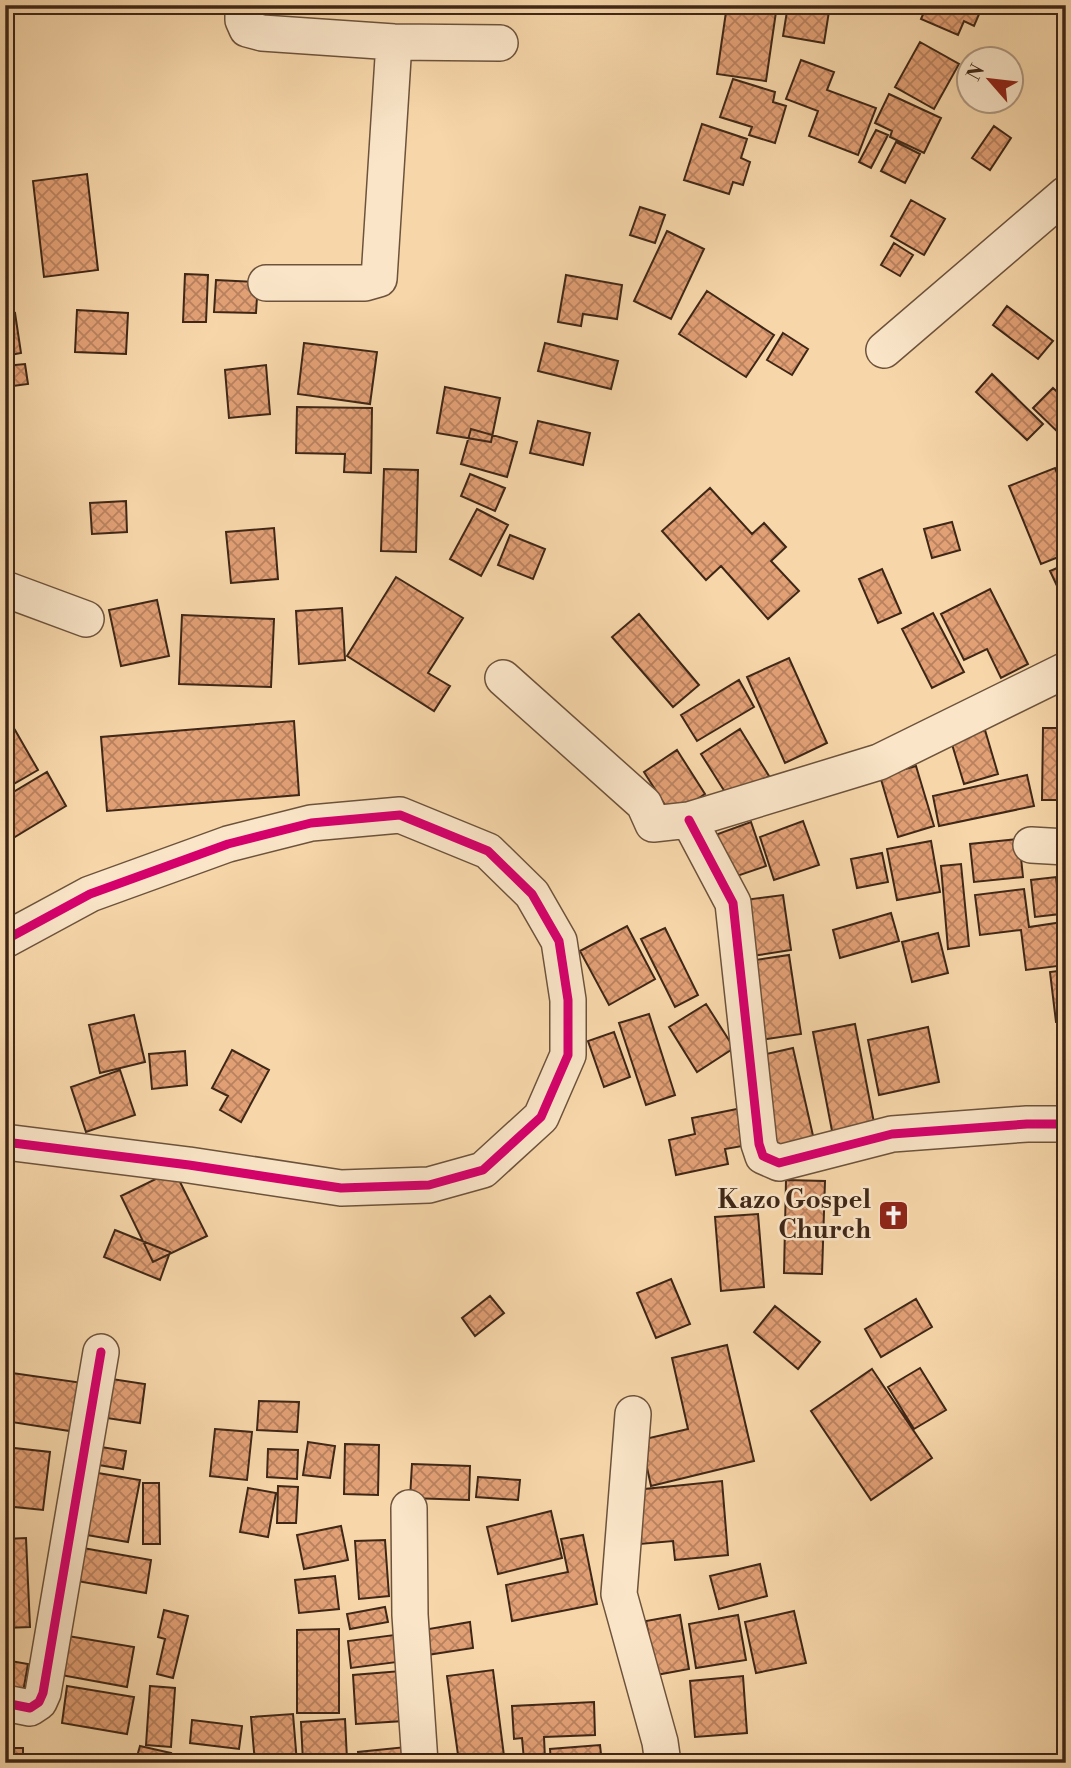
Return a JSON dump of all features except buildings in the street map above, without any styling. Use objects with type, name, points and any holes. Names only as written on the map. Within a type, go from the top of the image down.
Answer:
[{"type":"street","points":[[243,5],[243,20],[247,29],[252,32],[394,42],[500,43]]},
{"type":"street","points":[[266,283],[365,283],[379,279],[394,42]]},
{"type":"street","points":[[884,350],[1066,194]]},
{"type":"street","points":[[5,589],[86,619]]},
{"type":"street","points":[[503,678],[644,804],[653,824],[689,820],[879,762],[1066,670]]},
{"type":"street","points":[[5,940],[90,894],[228,844],[311,822],[400,815],[488,851],[532,894],[559,941],[568,1000],[568,1055],[541,1117],[482,1170],[429,1185],[341,1188],[189,1165],[5,1142]]},
{"type":"street","points":[[689,820],[733,903],[759,1144],[763,1156],[779,1163],[892,1134],[1027,1124],[1066,1124]]},
{"type":"street","points":[[1031,845],[1066,847]]},
{"type":"street","points":[[5,1703],[30,1708],[39,1702],[43,1693],[101,1352]]},
{"type":"street","points":[[632,1414],[619,1594],[660,1742],[663,1763]]},
{"type":"street","points":[[409,1508],[410,1615],[420,1763]]},
{"type":"cycle path","points":[[5,940],[90,894],[228,844],[311,823],[400,815],[488,851],[532,894],[559,941],[568,1000],[568,1055],[541,1117],[483,1170],[429,1185],[341,1188],[189,1165],[5,1142]]},
{"type":"cycle path","points":[[689,820],[733,903],[759,1144],[763,1156],[779,1163],[892,1134],[1027,1124],[1066,1124]]},
{"type":"cycle path","points":[[5,1703],[30,1708],[39,1702],[43,1693],[101,1352]]},
{"type":"place","name":"Kazo Gospel Church","points":[[894,1215]]}]
